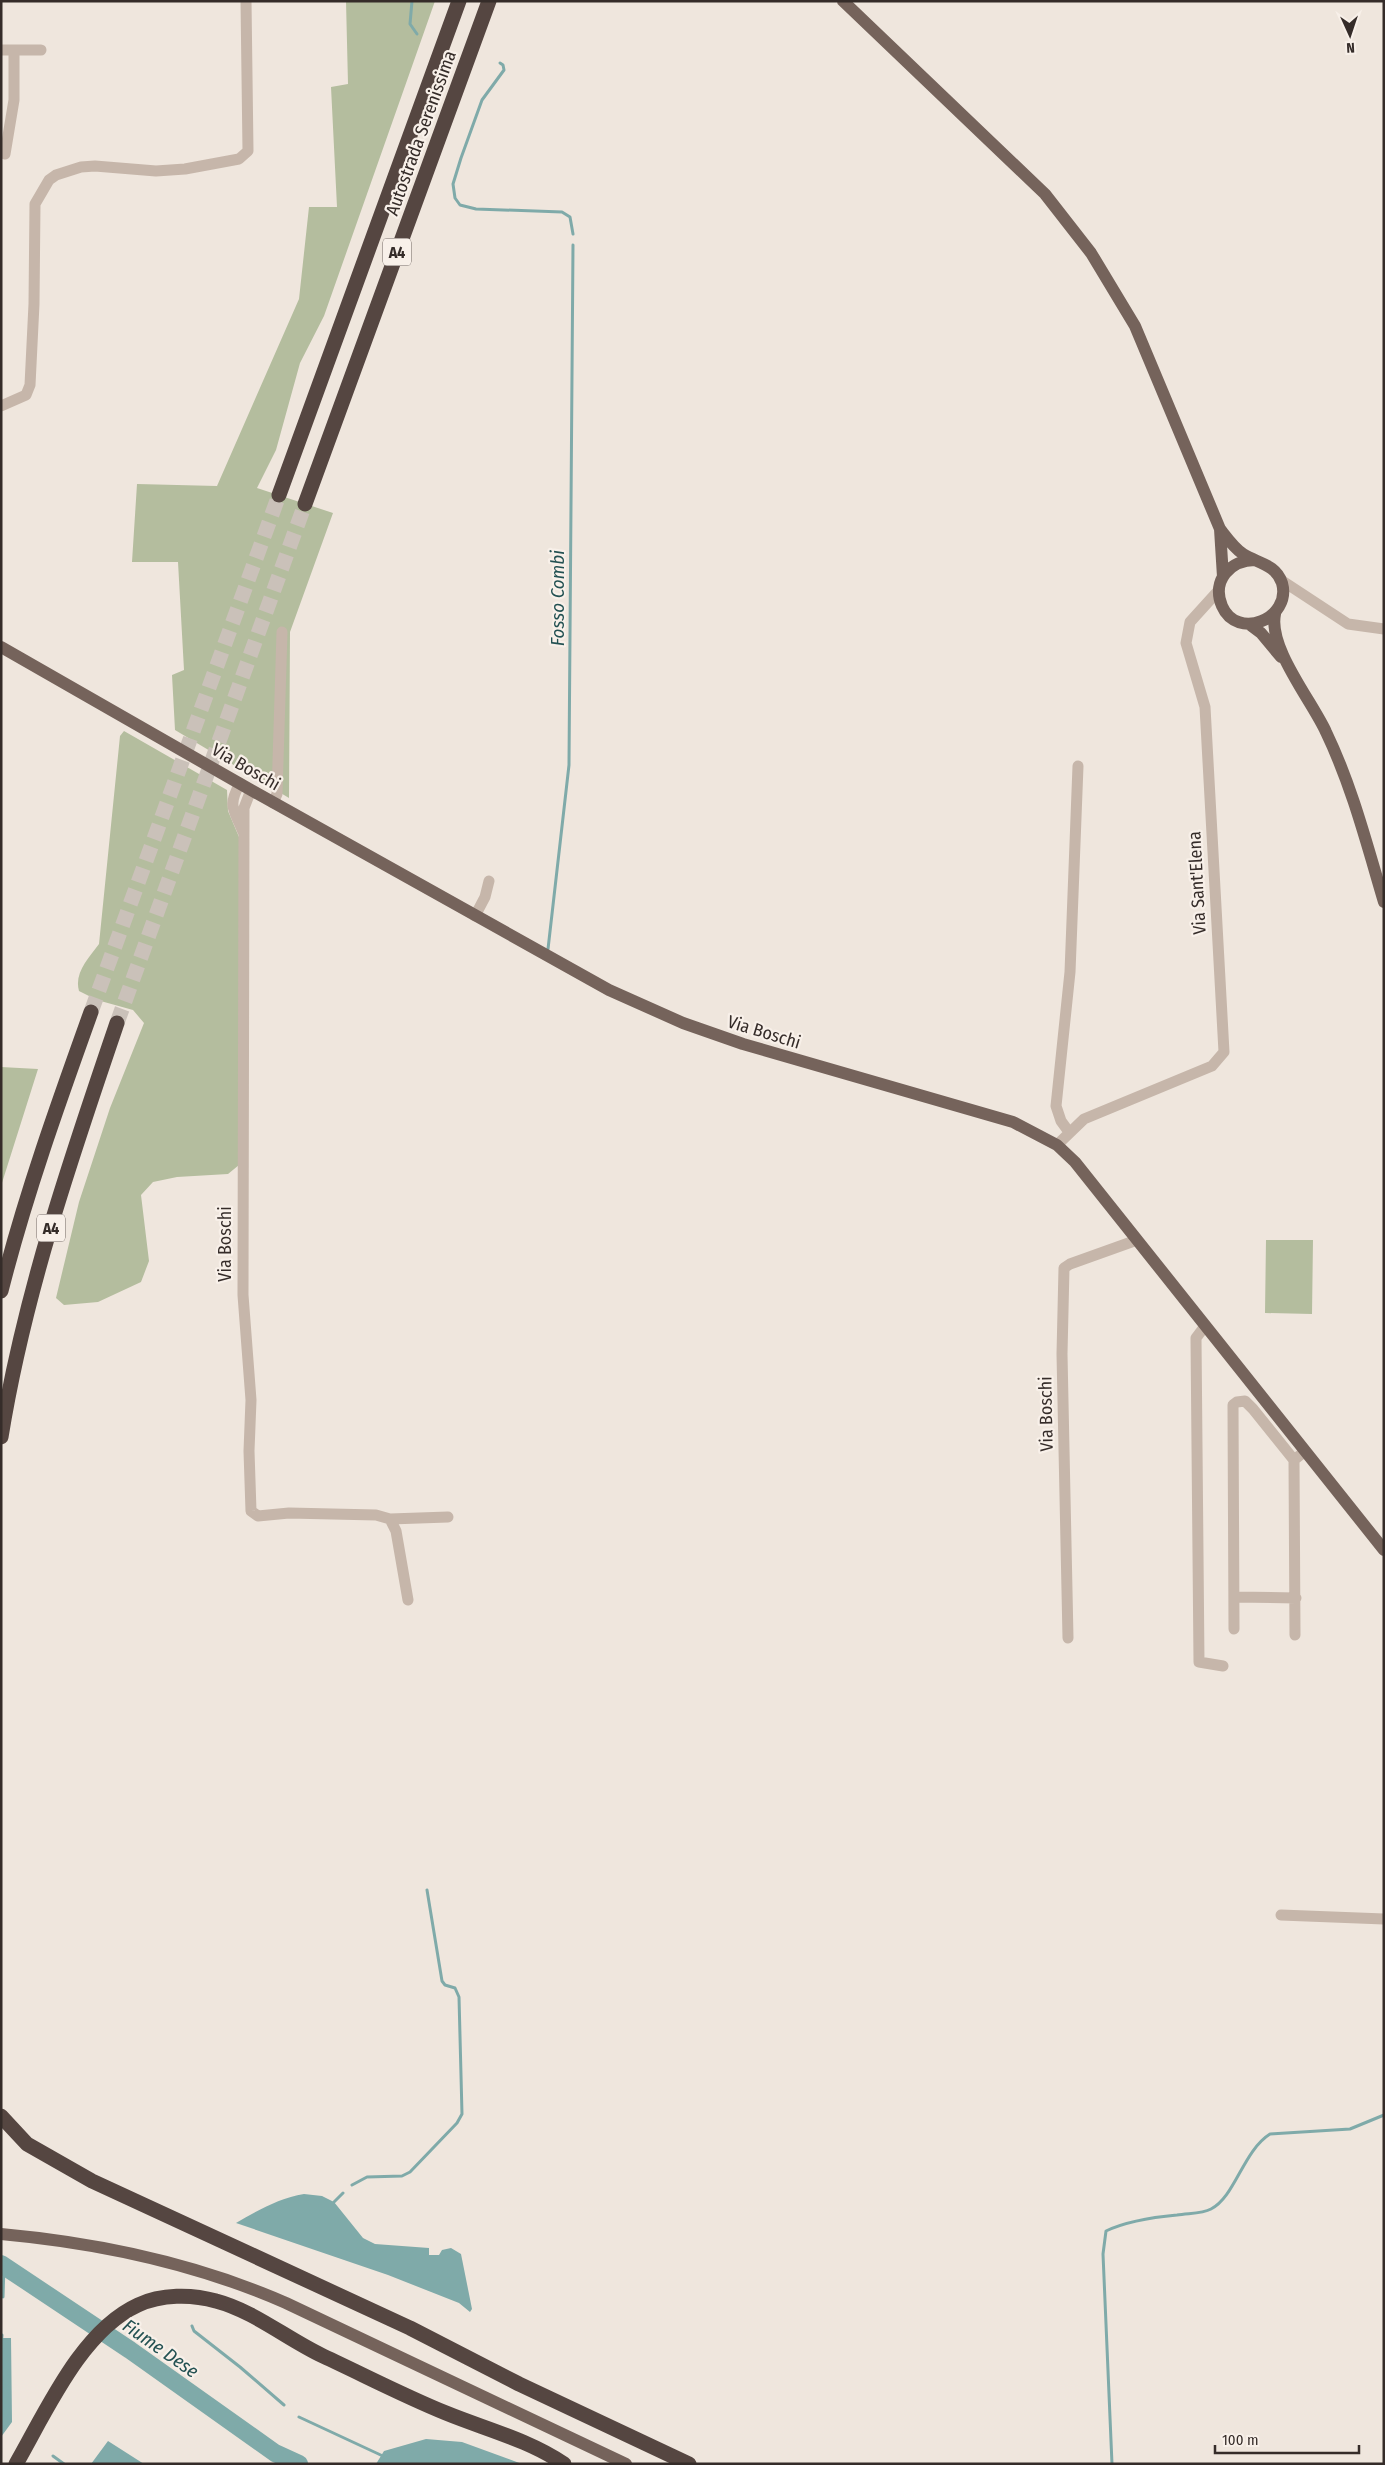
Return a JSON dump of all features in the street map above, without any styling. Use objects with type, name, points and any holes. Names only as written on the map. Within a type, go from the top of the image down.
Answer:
[{"type":"highway","name":"Autostrada Serenissima","points":[[279,495],[459,1]]},
{"type":"highway","name":"Autostrada Serenissima","points":[[305,504],[489,1]]},
{"type":"highway","name":"A4","points":[[1,1291],[15,1236],[45,1142],[91,1012]]},
{"type":"highway","name":"A4","points":[[1,1437],[20,1344],[45,1246],[72,1153],[117,1023]]},
{"type":"highway","points":[[1,2116],[26,2144],[92,2181],[410,2328],[519,2384],[689,2464]]},
{"type":"highway","points":[[16,2464],[74,2365],[96,2335],[108,2323],[133,2307],[162,2298],[203,2298],[218,2301],[244,2312],[301,2346],[444,2412],[502,2433],[564,2464]]},
{"type":"main road","points":[[843,1],[1045,194],[1091,254],[1135,326],[1220,529],[1236,548],[1273,568],[1281,580],[1283,595],[1277,610],[1276,633],[1287,664]]},
{"type":"main road","points":[[1220,529],[1223,576],[1219,590],[1220,600],[1226,613],[1239,622],[1249,624],[1264,621],[1277,610]]},
{"type":"main road","points":[[1223,576],[1237,563],[1256,560]]},
{"type":"main road","points":[[1249,624],[1261,633],[1287,664],[1326,732],[1356,807],[1384,902]]},
{"type":"main road","name":"Via Boschi","points":[[1,647],[273,803],[609,990],[683,1023],[812,1065],[998,1116],[1027,1128],[1057,1145],[1075,1162],[1304,1452],[1384,1550]]},
{"type":"main road","points":[[1,2234],[101,2246],[150,2256],[222,2278],[286,2303],[626,2464]]},
{"type":"street","points":[[1,406],[26,395],[30,385],[34,304],[35,204],[49,180],[63,172],[81,167],[95,166],[156,171],[185,169],[239,159],[248,151],[246,1]]},
{"type":"street","points":[[1,50],[41,50]]},
{"type":"street","points":[[5,154],[14,100],[14,50]]},
{"type":"street","points":[[1281,580],[1348,624],[1384,629]]},
{"type":"street","name":"Via Sant'Elena","points":[[1069,1132],[1084,1119],[1135,1100],[1212,1066],[1224,1052],[1205,706],[1186,643],[1188,626],[1219,590]]},
{"type":"street","points":[[1277,610],[1293,598],[1312,601]]},
{"type":"street","points":[[1196,615],[1213,610],[1226,613]]},
{"type":"street","points":[[273,803],[277,794],[282,632]]},
{"type":"street","points":[[1057,1145],[1069,1132],[1061,1121],[1056,1106],[1070,972],[1078,766]]},
{"type":"street","name":"Via Boschi","points":[[245,787],[243,1322],[249,1362],[251,1400],[249,1451],[252,1511],[258,1516],[289,1513],[376,1515],[390,1519],[448,1517]]},
{"type":"street","points":[[475,916],[486,897],[489,881]]},
{"type":"street","name":"Via Boschi","points":[[1068,1638],[1062,1354],[1064,1268],[1070,1264],[1137,1240]]},
{"type":"street","points":[[1205,1326],[1196,1338],[1199,1662],[1223,1666]]},
{"type":"street","points":[[1234,1629],[1232,1405],[1245,1401],[1253,1408],[1294,1460],[1295,1635]]},
{"type":"street","points":[[1294,1460],[1304,1452]]},
{"type":"street","points":[[390,1519],[396,1531],[408,1600]]},
{"type":"street","points":[[1234,1597],[1296,1598]]},
{"type":"street","points":[[1281,1915],[1384,1920]]},
{"type":"green space","points":[[346,1],[435,1],[324,316],[300,363],[276,450],[257,488],[333,513],[290,632],[289,798],[175,730],[172,675],[184,670],[178,562],[132,562],[137,484],[217,486],[299,299],[309,207],[337,207],[331,87],[348,84]]},
{"type":"green space","points":[[124,731],[227,790],[228,811],[239,837],[239,1165],[228,1174],[177,1177],[153,1182],[141,1195],[149,1261],[141,1282],[98,1302],[64,1305],[56,1298],[79,1202],[110,1108],[144,1023],[133,1010],[97,1000],[79,991],[78,984],[78,978],[83,966],[99,944],[120,736]]},
{"type":"green space","points":[[1,1067],[38,1069],[1,1186]]},
{"type":"green space","points":[[1266,1240],[1313,1240],[1312,1314],[1265,1313]]},
{"type":"water","points":[[304,2194],[322,2196],[334,2202],[363,2238],[375,2244],[429,2248],[429,2255],[439,2255],[442,2250],[451,2248],[461,2254],[472,2309],[470,2312],[459,2303],[388,2275],[236,2223],[277,2202]]},
{"type":"water","points":[[1,2338],[11,2338],[12,2422],[1,2437]]},
{"type":"water","points":[[426,2439],[462,2442],[522,2464],[376,2464],[384,2451]]},
{"type":"water","points":[[108,2441],[144,2464],[91,2464]]},
{"type":"waterway","name":"Fosso Combi","points":[[412,1],[410,24],[417,34]]},
{"type":"waterway","name":"Fosso Combi","points":[[500,63],[503,65],[504,70],[482,100],[461,158],[453,184],[455,198],[460,205],[476,209],[562,212],[570,217],[573,234]]},
{"type":"waterway","name":"Fosso Combi","points":[[548,949],[569,765],[573,245]]},
{"type":"waterway","points":[[352,2185],[367,2177],[402,2176],[410,2172],[457,2123],[462,2114],[459,1997],[455,1988],[445,1985],[442,1981],[427,1890]]},
{"type":"waterway","points":[[1112,2464],[1103,2254],[1106,2231],[1141,2220],[1199,2213],[1211,2209],[1227,2195],[1253,2151],[1270,2134],[1350,2129],[1384,2115]]},
{"type":"waterway","points":[[334,2202],[343,2193]]},
{"type":"waterway","name":"Fiume Dese","points":[[1,2264],[130,2350],[275,2453],[299,2464]]},
{"type":"waterway","points":[[3,2297],[4,2266]]},
{"type":"waterway","points":[[192,2326],[194,2331],[284,2405]]},
{"type":"waterway","points":[[1,2348],[2,2335]]},
{"type":"waterway","points":[[299,2417],[385,2457]]},
{"type":"waterway","points":[[275,2453],[277,2464]]},
{"type":"waterway","points":[[53,2456],[64,2464]]},
{"type":"tunnel","points":[[91,1012],[279,495]]},
{"type":"tunnel","points":[[117,1023],[305,504]]}]
